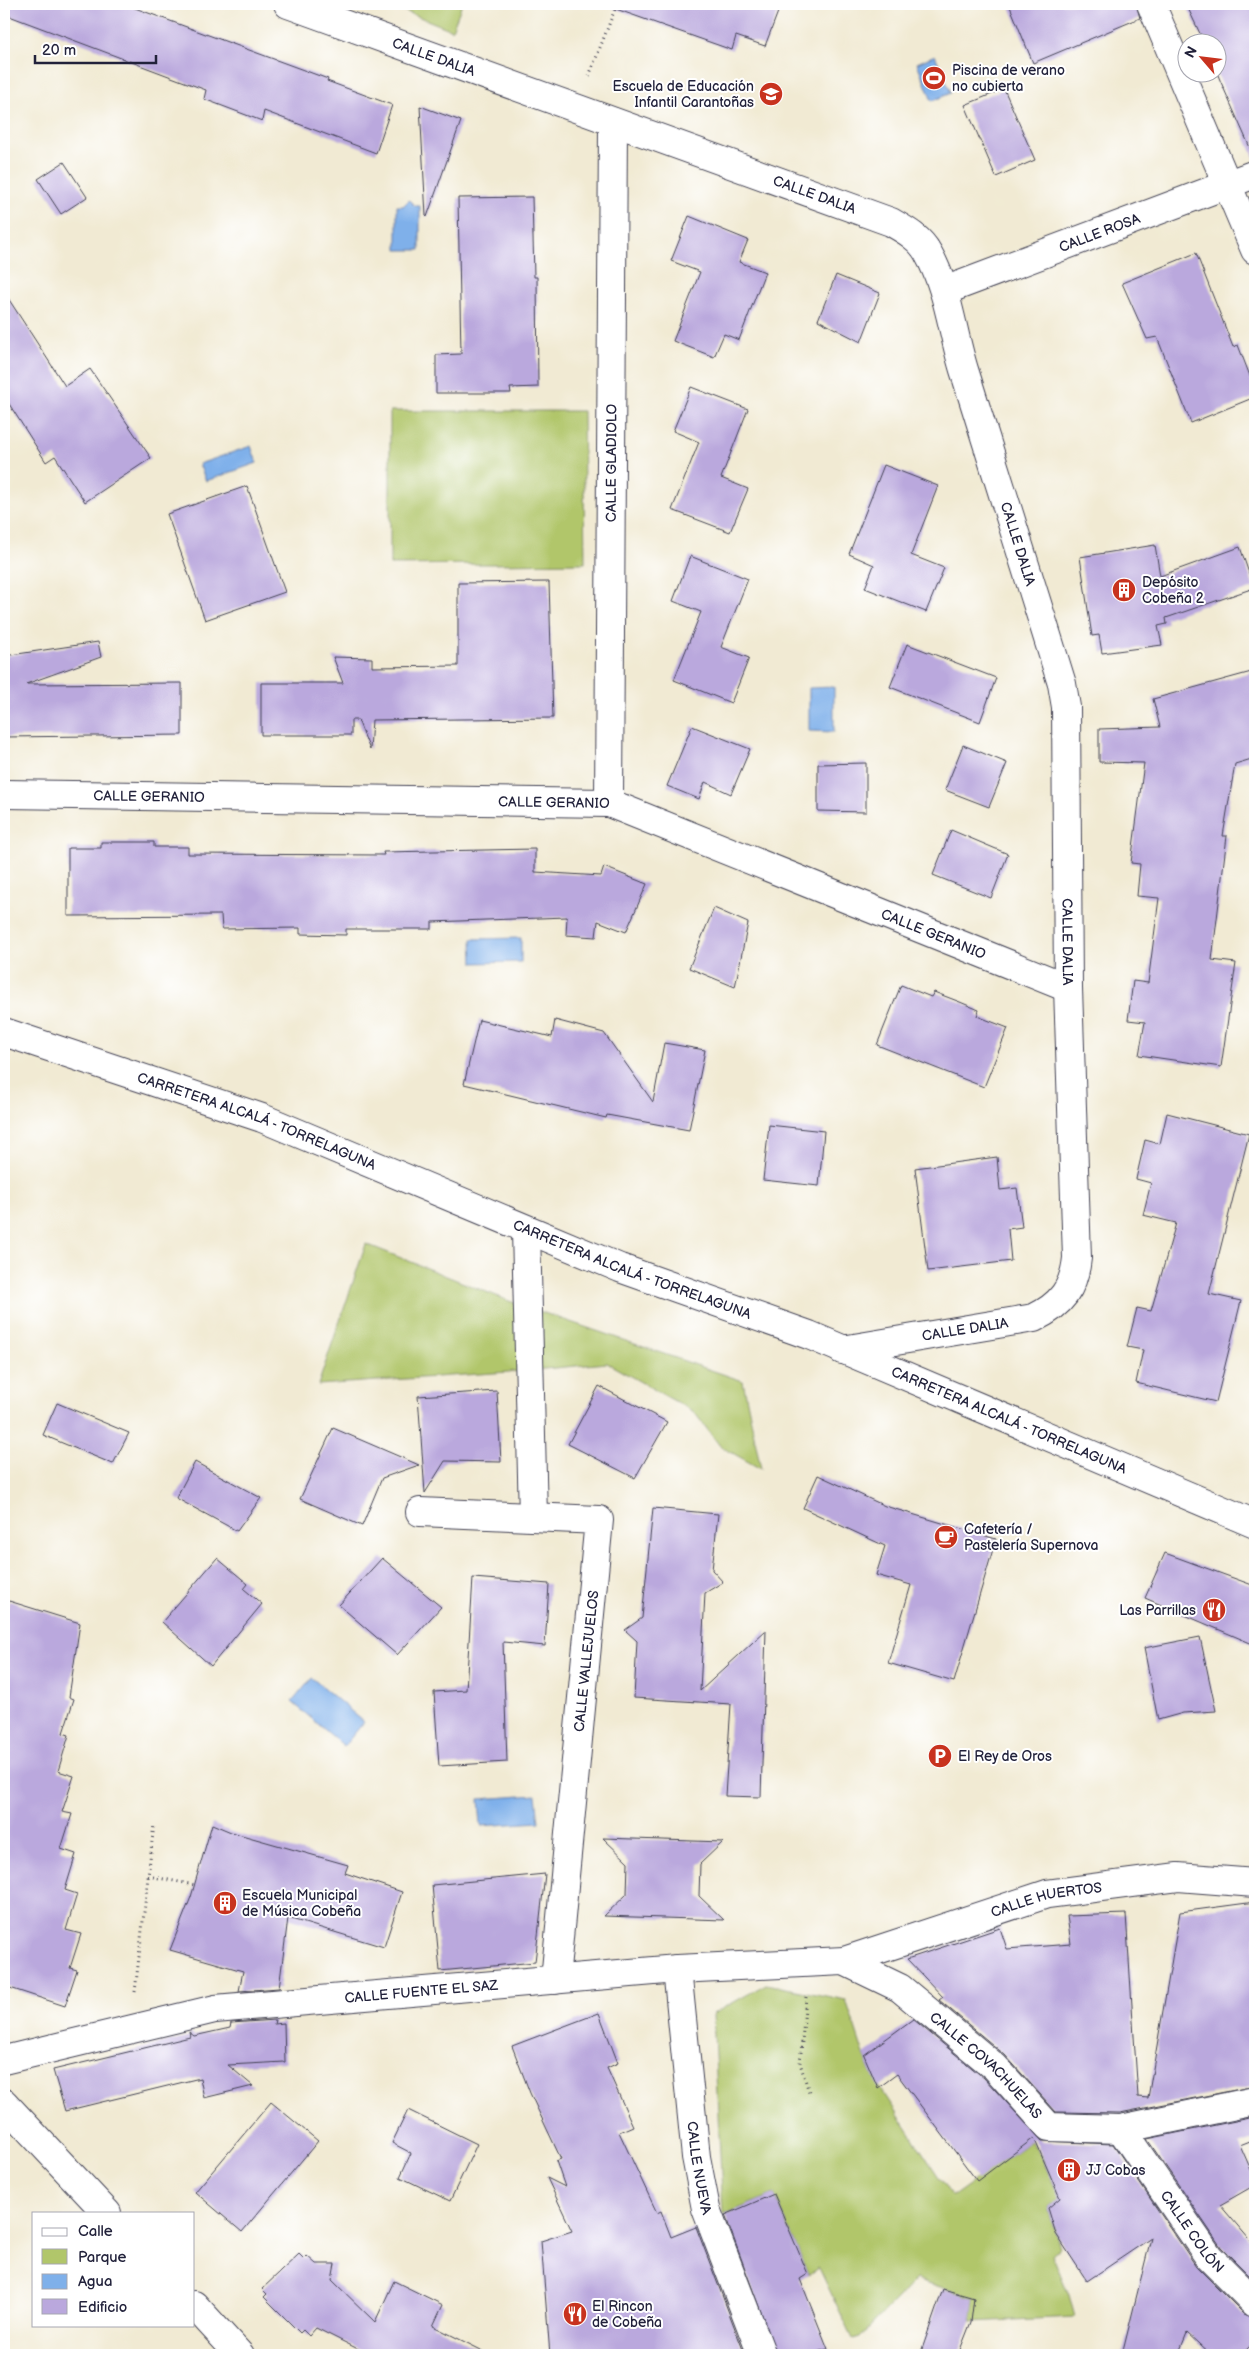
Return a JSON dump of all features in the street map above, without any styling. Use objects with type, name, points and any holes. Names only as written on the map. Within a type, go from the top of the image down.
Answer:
[{"type":"street","name":"CALLE DALIA","points":[[288,4],[891,222],[912,235],[927,252],[944,291],[962,366],[1062,684],[1066,707],[1068,988],[1076,1275],[1069,1290],[1060,1302],[1050,1311],[1034,1318],[842,1350]]},
{"type":"street","points":[[1151,4],[1255,250]]},
{"type":"street","name":"CALLE GLADIOLO","points":[[609,803],[612,122]]},
{"type":"street","name":"CALLE ROSA","points":[[944,291],[1228,186],[1255,174]]},
{"type":"street","name":"CALLE GERANIO","points":[[4,794],[609,803],[1068,988]]},
{"type":"street","name":"CARRETERA ALCALÁ - TORRELAGUNA","points":[[4,1032],[262,1118],[620,1268],[809,1334],[842,1350],[1255,1524]]},
{"type":"street","points":[[526,1230],[533,1517]]},
{"type":"street","name":"CALLE VALLEJUELOS","points":[[420,1512],[600,1520],[555,1980]]},
{"type":"street","name":"CALLE HUERTOS","points":[[844,1961],[1047,1894],[1178,1878],[1255,1884]]},
{"type":"street","name":"CALLE FUENTE EL SAZ","points":[[4,2060],[215,2009],[677,1969],[844,1961]]},
{"type":"street","name":"CALLE COVACHUELAS","points":[[844,1961],[900,1988],[995,2067],[1049,2127],[1121,2129],[1255,2101]]},
{"type":"street","name":"CALLE NUEVA","points":[[677,1969],[696,2157],[706,2209],[762,2355]]},
{"type":"street","points":[[4,2103],[106,2212]]},
{"type":"street","name":"CALLE COLÓN","points":[[1121,2129],[1209,2257],[1255,2303]]},
{"type":"street","points":[[195,2307],[240,2355]]},
{"type":"path","points":[[577,109],[615,9]]},
{"type":"path","points":[[130,2030],[154,1824]]},
{"type":"path","points":[[148,1876],[194,1885]]},
{"type":"path","points":[[809,2092],[800,2063],[811,1963]]},
{"type":"green space","points":[[387,4],[462,4],[452,30]]},
{"type":"green space","points":[[390,411],[583,411],[585,563],[390,565]]},
{"type":"green space","points":[[366,1244],[509,1301],[743,1381],[761,1469],[720,1446],[694,1412],[607,1363],[523,1371],[318,1385]]},
{"type":"green space","points":[[766,1984],[846,2000],[864,2055],[875,2080],[952,2197],[1031,2141],[1042,2158],[1056,2190],[1073,2188],[1048,2208],[1060,2247],[1052,2254],[1069,2295],[1075,2317],[971,2322],[974,2298],[916,2279],[860,2337],[853,2339],[819,2268],[808,2274],[774,2194],[723,2215],[713,2014]]},
{"type":"water","name":"Piscina de verano no cubierta","points":[[935,55],[951,93],[932,101],[917,63]]},
{"type":"water","points":[[409,200],[415,206],[420,206],[420,250],[397,250],[397,206],[403,206]]},
{"type":"water","points":[[251,446],[257,463],[206,481],[199,464]]},
{"type":"water","points":[[834,687],[834,732],[809,731],[809,688]]},
{"type":"water","points":[[521,938],[521,962],[473,963],[472,939]]},
{"type":"water","points":[[312,1678],[364,1722],[344,1746],[292,1702]]},
{"type":"water","points":[[536,1795],[539,1822],[481,1826],[479,1799]]},
{"type":"building","points":[[4,4],[124,4],[328,79],[327,81],[392,105],[376,153],[264,111],[262,121],[204,99],[206,90],[4,14]]},
{"type":"building","points":[[614,4],[781,4],[765,46],[736,36],[732,50],[613,8]]},
{"type":"building","points":[[1009,4],[1136,4],[1140,18],[1033,63]]},
{"type":"building","points":[[1186,4],[1255,4],[1255,159],[1221,82],[1226,82],[1226,32],[1199,32]]},
{"type":"building","points":[[1004,89],[1035,160],[996,177],[965,105]]},
{"type":"building","points":[[420,106],[461,121],[427,217],[426,216]]},
{"type":"building","points":[[64,162],[87,197],[61,214],[38,179]]},
{"type":"building","points":[[532,197],[534,277],[537,277],[538,387],[510,388],[511,393],[436,393],[436,355],[461,354],[458,198]]},
{"type":"building","points":[[689,216],[748,240],[739,262],[765,272],[739,340],[724,334],[714,357],[673,341],[700,272],[671,261]]},
{"type":"building","points":[[1196,253],[1233,347],[1238,345],[1255,389],[1255,397],[1191,423],[1157,337],[1147,339],[1122,283]]},
{"type":"building","points":[[836,275],[880,293],[861,342],[818,320]]},
{"type":"building","points":[[4,292],[65,386],[90,369],[151,458],[85,502],[55,456],[46,462],[4,396]]},
{"type":"building","points":[[691,387],[748,409],[721,478],[748,489],[730,532],[672,510],[699,442],[673,431]]},
{"type":"building","points":[[884,465],[938,486],[911,555],[944,568],[926,612],[865,588],[874,565],[849,554]]},
{"type":"building","points":[[247,486],[285,592],[205,620],[167,514]]},
{"type":"building","name":"Depósito Cobeña 2","points":[[1155,545],[1160,576],[1240,547],[1254,588],[1166,618],[1167,624],[1158,626],[1162,645],[1102,653],[1099,635],[1092,636],[1080,557]]},
{"type":"building","points":[[690,556],[748,579],[721,647],[749,658],[731,703],[674,680],[701,612],[673,601]]},
{"type":"building","points":[[549,582],[553,718],[372,720],[370,750],[358,720],[351,720],[351,735],[261,735],[261,683],[343,683],[333,657],[372,658],[372,667],[458,666],[458,583]]},
{"type":"building","points":[[98,642],[101,657],[26,684],[182,683],[182,735],[4,737],[4,656]]},
{"type":"building","points":[[907,644],[996,678],[980,722],[890,687]]},
{"type":"building","points":[[1255,671],[1255,758],[1235,764],[1223,836],[1227,836],[1212,960],[1236,963],[1221,1067],[1139,1055],[1145,1022],[1128,1020],[1133,981],[1148,983],[1159,898],[1137,896],[1140,864],[1131,863],[1144,763],[1099,762],[1099,729],[1160,727],[1153,699]]},
{"type":"building","points":[[692,726],[750,749],[731,794],[705,782],[699,799],[667,786]]},
{"type":"building","points":[[963,745],[1007,763],[989,807],[945,790]]},
{"type":"building","points":[[866,763],[866,812],[818,811],[818,764]]},
{"type":"building","points":[[951,830],[1008,854],[991,898],[933,875]]},
{"type":"building","points":[[101,842],[154,842],[154,847],[188,847],[188,854],[384,855],[383,852],[535,849],[535,872],[601,876],[604,867],[647,884],[626,932],[598,921],[596,937],[566,935],[567,917],[432,922],[432,929],[346,929],[346,935],[300,934],[300,928],[222,929],[221,915],[68,916],[68,848],[101,848]]},
{"type":"building","points":[[714,908],[748,923],[735,987],[689,968]]},
{"type":"building","points":[[901,985],[931,997],[934,992],[960,1002],[979,1010],[977,1016],[1008,1028],[984,1087],[877,1045]]},
{"type":"building","points":[[479,1020],[552,1037],[555,1020],[604,1033],[653,1102],[664,1043],[705,1050],[689,1130],[607,1115],[606,1118],[464,1084]]},
{"type":"building","points":[[1167,1113],[1249,1134],[1209,1294],[1241,1301],[1216,1402],[1136,1383],[1143,1350],[1127,1347],[1137,1308],[1151,1311],[1176,1223],[1143,1215],[1151,1183],[1136,1179],[1145,1140],[1160,1144]]},
{"type":"building","points":[[769,1125],[824,1131],[819,1186],[763,1180]]},
{"type":"building","points":[[997,1157],[1000,1190],[1017,1188],[1022,1227],[1008,1229],[1011,1261],[928,1271],[915,1168]]},
{"type":"building","points":[[599,1386],[667,1422],[635,1478],[568,1444]]},
{"type":"building","points":[[497,1391],[501,1462],[445,1461],[425,1493],[418,1396]]},
{"type":"building","points":[[57,1403],[129,1433],[113,1464],[43,1435]]},
{"type":"building","points":[[333,1428],[419,1465],[382,1478],[362,1526],[300,1499]]},
{"type":"building","points":[[195,1462],[261,1498],[237,1531],[176,1498]]},
{"type":"building","points":[[818,1475],[885,1506],[996,1539],[954,1682],[888,1663],[911,1585],[876,1575],[885,1546],[803,1508]]},
{"type":"building","points":[[653,1508],[718,1514],[712,1570],[723,1582],[705,1593],[700,1691],[766,1630],[761,1797],[725,1796],[731,1704],[634,1698],[637,1641],[625,1630],[642,1618]]},
{"type":"building","name":"Las Parrillas","points":[[1165,1553],[1255,1586],[1255,1645],[1145,1598]]},
{"type":"building","points":[[217,1558],[248,1584],[244,1589],[262,1604],[211,1666],[162,1622]]},
{"type":"building","points":[[382,1558],[441,1607],[397,1655],[339,1605]]},
{"type":"building","points":[[473,1578],[549,1584],[545,1646],[503,1642],[507,1762],[439,1766],[434,1692],[466,1690]]},
{"type":"building","points":[[9,1601],[80,1623],[69,1697],[74,1699],[63,1733],[69,1735],[58,1771],[74,1776],[62,1812],[72,1814],[61,1849],[76,1854],[65,1890],[77,1894],[66,1930],[81,1934],[70,1968],[77,1970],[65,2006],[4,1986],[4,1621]]},
{"type":"building","points":[[1200,1637],[1216,1711],[1183,1713],[1158,1720],[1144,1648]]},
{"type":"building","points":[[212,1824],[231,1832],[348,1865],[345,1873],[402,1892],[384,1947],[288,1918],[279,1988],[239,1991],[243,1971],[170,1950],[191,1897]]},
{"type":"building","points":[[603,1838],[723,1842],[700,1864],[699,1896],[724,1920],[604,1916],[627,1894],[628,1862]]},
{"type":"building","points":[[545,1874],[535,1962],[440,1971],[432,1885]]},
{"type":"building","points":[[1255,1902],[1255,2086],[1120,2113],[1056,2112],[1005,2055],[939,2000],[943,1997],[907,1959],[1000,1928],[1007,1949],[1071,1944],[1067,1916],[1126,1914],[1138,2097],[1148,2098],[1180,1912]]},
{"type":"building","points":[[599,2013],[618,2063],[607,2068],[633,2126],[619,2132],[657,2213],[661,2211],[671,2237],[696,2227],[745,2355],[550,2355],[541,2241],[572,2231],[547,2178],[565,2187],[556,2161],[561,2159],[530,2093],[512,2046]]},
{"type":"building","points":[[913,2019],[984,2078],[1042,2141],[1113,2144],[1196,2266],[1244,2314],[1255,2318],[1255,2341],[1241,2355],[1211,2355],[1187,2333],[1178,2355],[1122,2355],[1151,2238],[1087,2281],[1056,2234],[1048,2208],[1060,2198],[1034,2138],[977,2181],[897,2074],[878,2088],[864,2055]]},
{"type":"building","points":[[275,2020],[274,2024],[284,2023],[285,2062],[228,2065],[253,2086],[204,2098],[200,2078],[65,2111],[53,2070],[190,2037],[189,2032],[194,2036],[230,2028],[231,2023]]},
{"type":"building","points":[[271,2102],[318,2141],[242,2232],[195,2192]]},
{"type":"building","points":[[408,2110],[477,2144],[450,2201],[400,2177],[411,2153],[392,2143]]},
{"type":"building","points":[[1255,2117],[1255,2139],[1240,2145],[1255,2179],[1255,2185],[1220,2205],[1255,2246],[1255,2281],[1221,2247],[1147,2139]]},
{"type":"building","points":[[774,2194],[808,2274],[800,2279],[828,2349],[804,2355],[777,2355],[725,2215]]},
{"type":"building","points":[[299,2254],[304,2259],[307,2256],[316,2264],[335,2264],[332,2280],[375,2322],[394,2281],[443,2305],[433,2326],[491,2355],[360,2355],[362,2351],[316,2328],[309,2336],[303,2330],[300,2333],[264,2297],[267,2294],[262,2289]]},
{"type":"building","points":[[943,2289],[974,2298],[971,2322],[958,2355],[920,2355]]},
{"type":"place","name":"Piscina de verano no cubierta","points":[[934,78]]},
{"type":"place","name":"Escuela de Educación Infantil Carantoñas","points":[[771,94]]},
{"type":"place","name":"Depósito Cobeña 2","points":[[1124,590]]},
{"type":"place","name":"Cafetería / Pastelería Supernova","points":[[946,1537]]},
{"type":"place","name":"Las Parrillas","points":[[1214,1610]]},
{"type":"place","name":"El Rey de Oros","points":[[940,1756]]},
{"type":"place","name":"Escuela Municipal de Música Cobeña","points":[[225,1903]]},
{"type":"place","name":"JJ Cobas","points":[[1069,2170]]},
{"type":"place","name":"El Rincon de Cobeña","points":[[575,2314]]}]
